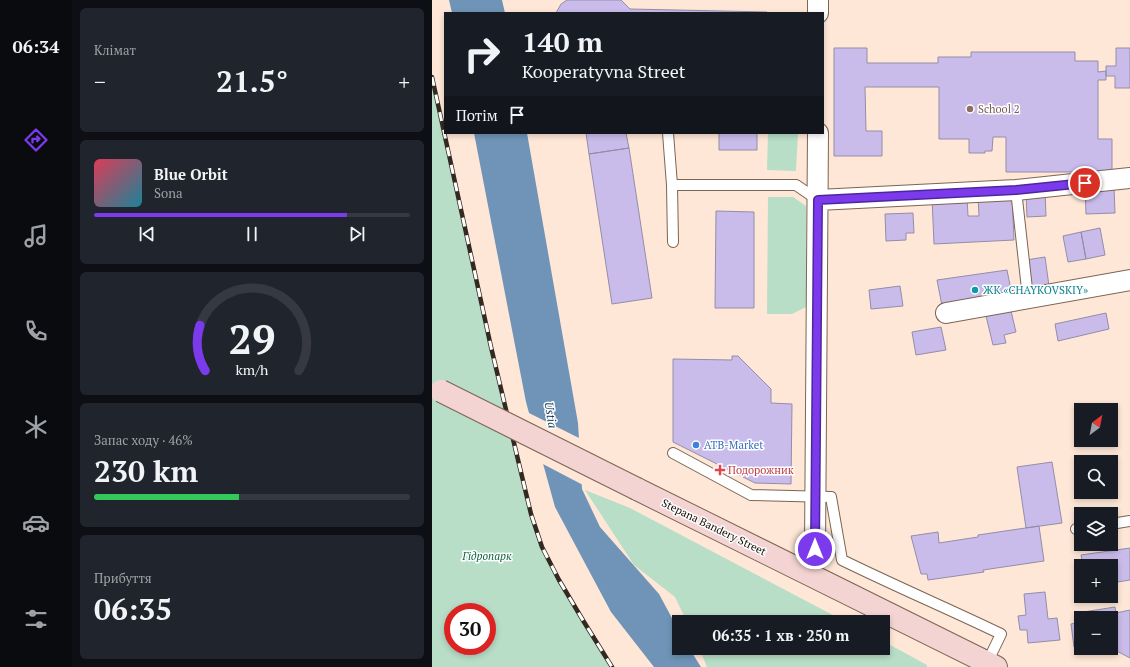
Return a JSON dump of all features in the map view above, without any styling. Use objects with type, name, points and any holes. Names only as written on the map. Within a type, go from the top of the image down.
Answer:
[{"type":"main road","name":"Stepana Bandery Street","points":[[437,388],[992,665]]},
{"type":"street","points":[[818,0],[818,12]]},
{"type":"street","points":[[807,573],[815,549],[818,134]]},
{"type":"street","points":[[818,200],[1016,190],[1130,178]]},
{"type":"street","points":[[946,313],[1130,280]]},
{"type":"lane","points":[[668,134],[672,185],[672,242]]},
{"type":"lane","points":[[672,185],[796,185],[818,200]]},
{"type":"lane","points":[[1016,190],[1028,298]]},
{"type":"lane","points":[[674,453],[751,495],[831,497],[842,560],[884,581],[935,602],[1002,634],[992,665]]},
{"type":"lane","points":[[1118,523],[1130,521]]},
{"type":"green space","name":"Гідропарк","points":[[432,77],[491,347],[531,514],[542,547],[559,580],[612,667],[432,667]]},
{"type":"green space","points":[[768,134],[798,134],[796,171],[767,170]]},
{"type":"green space","points":[[768,197],[793,197],[806,206],[806,307],[792,314],[767,314]]},
{"type":"green space","points":[[585,490],[630,508],[833,615],[684,615],[675,597],[634,565]]},
{"type":"green space","points":[[890,645],[927,665],[927,667],[707,667],[702,655],[890,655]]},
{"type":"water","points":[[449,0],[502,0],[505,12],[452,12]]},
{"type":"water","name":"Ustia","points":[[474,134],[527,134],[578,423],[582,489],[600,527],[659,594],[672,618],[672,655],[693,655],[701,667],[654,667],[611,612],[555,507],[526,402]]},
{"type":"pier","points":[[527,412],[581,439],[583,485],[541,463]]},
{"type":"building","points":[[567,0],[621,0],[630,9],[767,12],[557,12],[561,4]]},
{"type":"building","points":[[834,48],[867,48],[867,63],[938,63],[938,57],[971,57],[971,52],[1075,52],[1075,61],[1098,61],[1098,72],[1106,71],[1106,80],[1098,80],[1098,139],[1112,139],[1112,172],[1006,172],[1006,137],[993,137],[992,151],[985,151],[985,153],[969,153],[969,139],[939,139],[939,87],[865,87],[866,131],[882,131],[882,156],[834,156]]},
{"type":"building","points":[[1116,48],[1130,48],[1130,88],[1115,88],[1115,76],[1106,76],[1106,66],[1116,66]]},
{"type":"building","points":[[586,134],[626,134],[629,148],[589,154]]},
{"type":"building","points":[[719,134],[757,134],[757,150],[719,150]]},
{"type":"building","points":[[629,148],[652,298],[612,304],[589,154]]},
{"type":"building","points":[[1114,187],[1115,213],[1086,214],[1085,188]]},
{"type":"building","points":[[1045,191],[1046,216],[1027,217],[1026,192]]},
{"type":"building","points":[[1012,195],[1014,240],[934,244],[932,198],[967,197],[968,216],[979,216],[978,197]]},
{"type":"building","points":[[716,211],[754,212],[754,308],[715,308]]},
{"type":"building","points":[[913,213],[914,233],[906,233],[906,240],[886,241],[885,214]]},
{"type":"building","points":[[1100,228],[1105,255],[1086,259],[1081,232]]},
{"type":"building","points":[[1081,232],[1086,259],[1068,262],[1063,236]]},
{"type":"building","points":[[1045,257],[1049,286],[1031,289],[1026,260]]},
{"type":"building","name":"ЖК «CHAYKOVSKIY»","points":[[1007,270],[1013,300],[943,311],[937,280]]},
{"type":"building","points":[[900,286],[903,306],[871,309],[869,290]]},
{"type":"building","points":[[1011,311],[1016,332],[1004,335],[1006,343],[993,345],[986,316]]},
{"type":"building","points":[[1106,313],[1109,329],[1058,341],[1055,324]]},
{"type":"building","points":[[941,327],[946,350],[916,355],[912,332]]},
{"type":"building","points":[[732,356],[738,356],[771,389],[771,403],[792,404],[791,484],[755,483],[673,442],[673,359],[732,360]]},
{"type":"building","points":[[1052,462],[1062,523],[1026,528],[1017,467]]},
{"type":"building","points":[[1039,526],[1044,561],[928,580],[927,574],[921,574],[911,536],[938,532],[939,543],[978,537],[978,535]]},
{"type":"building","points":[[1130,548],[1130,580],[1118,582],[1118,559],[1082,559],[1081,555],[1118,551],[1118,550]]},
{"type":"building","points":[[1045,592],[1048,619],[1057,618],[1060,640],[1028,643],[1027,630],[1020,630],[1018,616],[1026,615],[1024,594]]},
{"type":"building","points":[[1115,607],[1116,611],[1090,611]]},
{"type":"building","points":[[1130,610],[1130,658],[1118,652],[1118,613]]},
{"type":"building","points":[[1074,623],[1074,647],[1071,624]]},
{"type":"railway","points":[[432,77],[444,132]]},
{"type":"railway","points":[[444,134],[491,347],[531,514],[542,547],[559,580],[612,667]]},
{"type":"place","name":"School 2","points":[[970,109]]},
{"type":"place","name":"ЖК «CHAYKOVSKIY»","points":[[975,290]]},
{"type":"place","name":"ATB-Market","points":[[696,445]]},
{"type":"place","name":"Подорожник","points":[[720,470]]},
{"type":"route","points":[[815,549],[818,200],[1016,190],[1085,183]]}]
